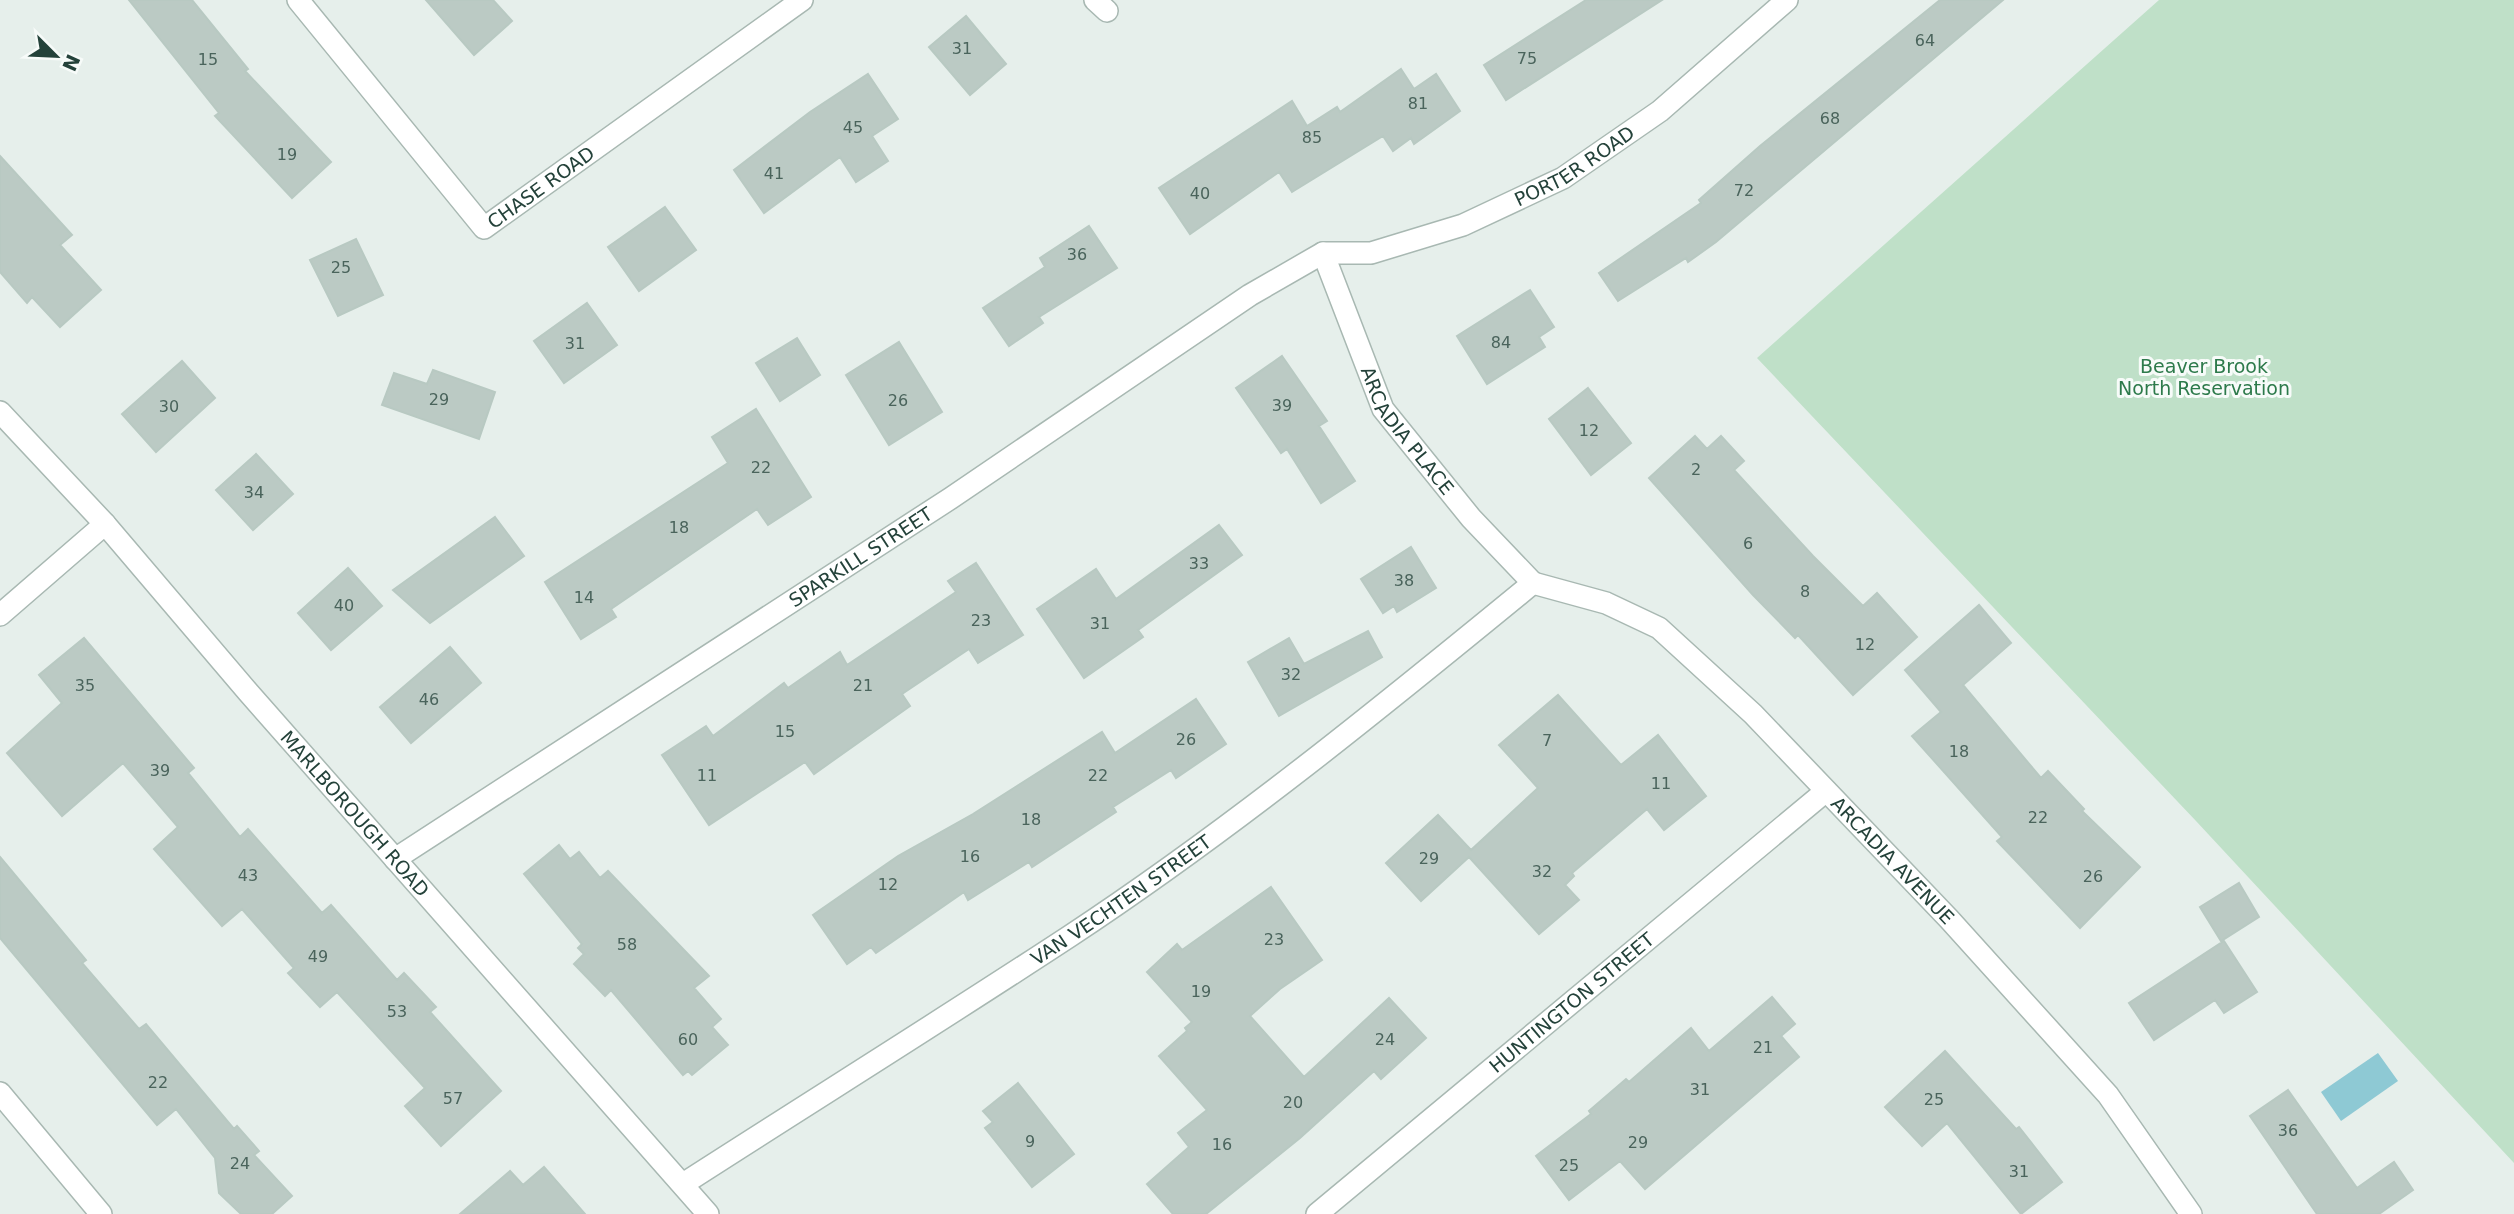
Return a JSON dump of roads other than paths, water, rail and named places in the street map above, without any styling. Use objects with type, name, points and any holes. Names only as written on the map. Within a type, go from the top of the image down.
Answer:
[{"type":"street","name":"CHASE ROAD","points":[[298,0],[484,228],[802,0]]},
{"type":"street","name":"PORTER ROAD","points":[[1323,253],[1371,253],[1463,225],[1563,178],[1660,111],[1778,3]]},
{"type":"street","name":"ARCADIA PLACE","points":[[1323,253],[1383,409],[1471,518],[1533,583]]},
{"type":"street","name":"SPARKILL STREET","points":[[395,859],[951,498],[1250,295],[1323,253]]},
{"type":"street","name":"MARLBOROUGH ROAD","points":[[0,412],[105,524],[708,1214]]},
{"type":"street","points":[[0,615],[105,524]]},
{"type":"street","name":"ARCADIA AVENUE","points":[[1533,583],[1606,603],[1659,628],[1753,714],[1949,919],[2108,1095],[2191,1214]]},
{"type":"street","name":"VAN VECHTEN STREET","points":[[683,1184],[1071,935],[1139,887],[1353,730],[1533,583]]},
{"type":"street","name":"HUNTINGTON STREET","points":[[1317,1214],[1826,791]]},
{"type":"street","points":[[0,1093],[101,1214]]},
{"type":"water","points":[[2378,1053],[2398,1081],[2341,1121],[2321,1092]]},
{"type":"park label","name":"Beaver Brook North Reservation","points":[[2204,377]]}]
